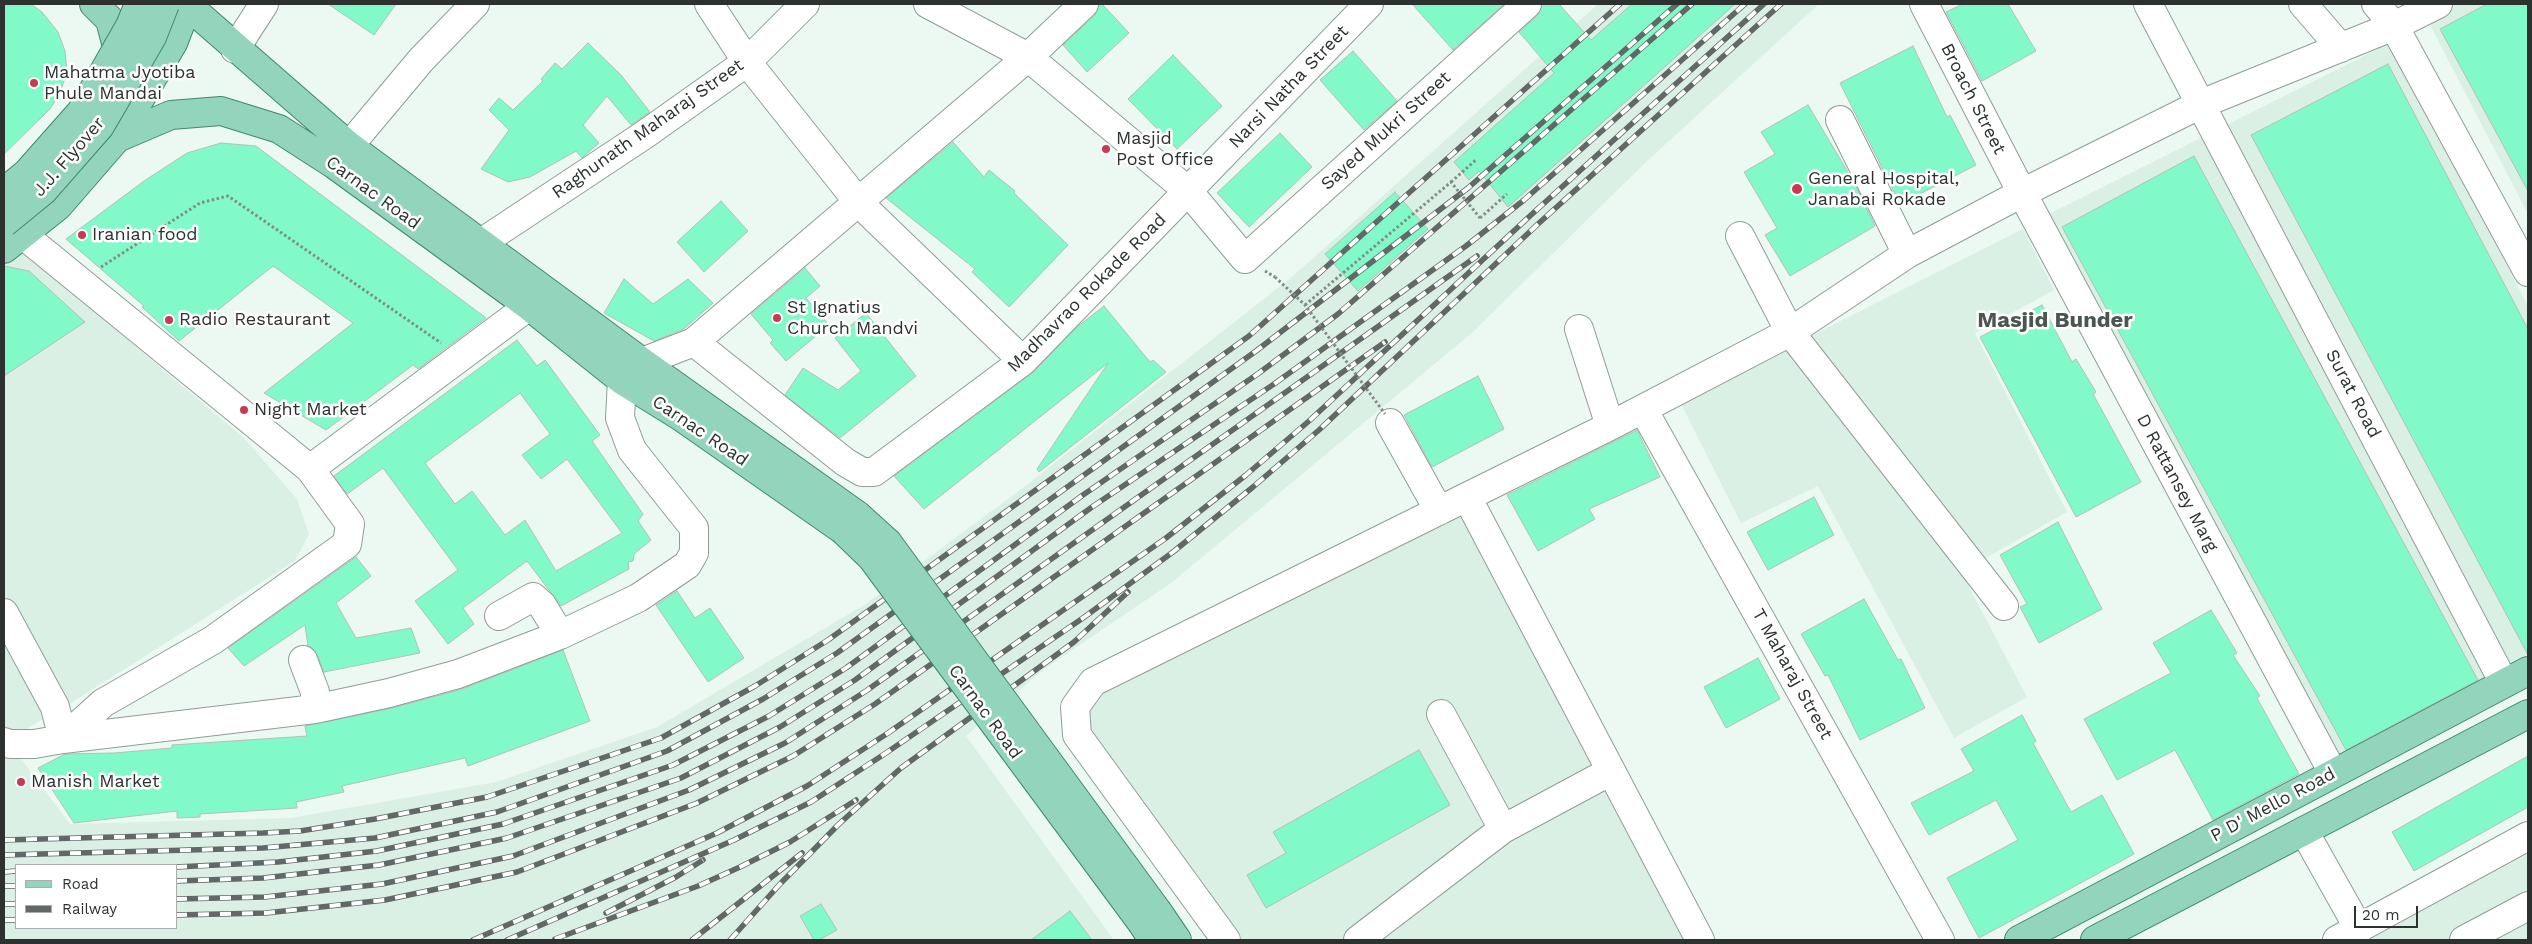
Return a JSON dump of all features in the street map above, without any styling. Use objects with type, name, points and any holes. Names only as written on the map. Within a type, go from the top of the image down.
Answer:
[{"type":"main road","points":[[4,192],[27,173],[81,112],[130,26],[139,4]]},
{"type":"main road","points":[[10,235],[58,206],[117,138],[173,43],[182,4]]},
{"type":"main road","name":"Carnac Road","points":[[182,4],[349,146],[642,362],[850,523],[872,558],[1151,925],[1177,940]]},
{"type":"main road","name":"J.J. Flyover","points":[[10,235],[43,190],[100,126],[152,37],[182,4]]},
{"type":"main road","points":[[108,9],[128,85],[117,138]]},
{"type":"main road","name":"Carnac Road","points":[[117,138],[171,115],[221,111],[279,129],[335,165],[528,306],[622,380],[850,523]]},
{"type":"main road","name":"P D' Mello Road","points":[[2019,940],[2528,671]]},
{"type":"main road","name":"P D' Mello Road","points":[[2095,940],[2528,714]]},
{"type":"street","points":[[235,49],[264,4]]},
{"type":"street","points":[[349,146],[421,60],[475,4]]},
{"type":"street","points":[[708,4],[747,62],[859,204],[1023,360]]},
{"type":"street","name":"Raghunath Maharaj Street","points":[[481,243],[644,135],[747,62],[805,4]]},
{"type":"street","points":[[928,4],[1028,57],[1188,191]]},
{"type":"street","points":[[642,362],[694,342],[859,204],[1028,57],[1084,4]]},
{"type":"street","name":"Narsi Natha Street","points":[[1188,191],[1369,4]]},
{"type":"street","name":"Sayed Mukri Street","points":[[1188,191],[1245,259],[1527,4]]},
{"type":"street","name":"Broach Street","points":[[1924,4],[2022,194]]},
{"type":"street","name":"Surat Road","points":[[2148,4],[2504,683]]},
{"type":"street","points":[[2303,4],[2341,48]]},
{"type":"street","points":[[2376,4],[2394,26],[2528,272]]},
{"type":"street","points":[[1226,940],[1077,735],[1074,707],[1093,682],[1610,426],[1790,332],[1907,254],[2022,194],[2201,104],[2394,26],[2424,7]]},
{"type":"street","points":[[1840,120],[1907,254]]},
{"type":"street","name":"Madhavrao Rokade Road","points":[[694,342],[845,462],[862,472],[874,472],[1023,360],[1188,191]]},
{"type":"street","name":"D Rattansey Marg","points":[[2022,194],[2333,773]]},
{"type":"street","points":[[10,235],[79,281],[310,469],[350,524],[347,544],[212,640],[103,703],[63,739]]},
{"type":"street","points":[[1740,236],[1790,332],[2004,606]]},
{"type":"street","points":[[310,469],[528,306]]},
{"type":"street","points":[[1579,329],[1610,426]]},
{"type":"street","points":[[4,742],[10,744],[34,744],[315,710],[458,674],[560,635],[638,598],[687,565],[694,553],[694,528],[632,450],[620,418],[622,380]]},
{"type":"street","name":"T Maharaj Street","points":[[1643,409],[1940,940]]},
{"type":"street","points":[[1388,418],[1439,511]]},
{"type":"street","points":[[1467,497],[1700,940]]},
{"type":"street","points":[[499,616],[533,597],[542,605],[560,635]]},
{"type":"street","points":[[4,613],[55,707],[63,739]]},
{"type":"street","points":[[303,660],[314,692],[315,710]]},
{"type":"street","points":[[1441,714],[1503,829]]},
{"type":"street","points":[[1358,940],[1503,829],[1611,771]]},
{"type":"street","points":[[2304,831],[2348,934],[2528,836]]},
{"type":"street","points":[[2464,940],[2528,906]]},
{"type":"path","points":[[1305,305],[1477,159]]},
{"type":"path","points":[[1451,182],[1480,218],[1507,194]]},
{"type":"path","points":[[79,281],[200,203],[228,196],[460,356]]},
{"type":"path","points":[[1275,277],[1305,305],[1388,418]]},
{"type":"shaded area","points":[[1598,4],[1819,4],[1646,162],[1473,332],[1171,583],[1043,670],[966,736],[1114,940],[4,940],[4,260],[20,249],[244,438],[297,499],[309,534],[295,561],[71,703],[7,740],[70,824],[291,818],[496,782],[657,727],[866,604],[1028,484],[1293,276]]},
{"type":"shaded area","points":[[2434,4],[2528,4],[2528,214],[2431,27]]},
{"type":"shaded area","points":[[2390,43],[2528,306],[2528,659],[2338,762],[2043,217]]},
{"type":"shaded area","points":[[2023,229],[2054,290],[1975,333],[2067,512],[1961,572],[2027,697],[1954,738],[1818,486],[1741,523],[1680,402]]},
{"type":"shaded area","points":[[1460,509],[1688,940],[1242,940],[1089,729],[1088,707],[1102,687]]},
{"type":"shaded area","points":[[2528,854],[2528,940],[2366,940]]},
{"type":"building","name":"Mahatma Jyotiba Phule Mandai","points":[[4,4],[31,4],[42,12],[58,32],[65,51],[67,72],[60,93],[50,109],[4,154]]},
{"type":"building","points":[[328,4],[396,4],[374,35]]},
{"type":"building","points":[[1099,4],[1102,4],[1129,33],[1087,72],[1063,45],[1095,15]]},
{"type":"building","points":[[1412,4],[1504,4],[1453,50]]},
{"type":"building","points":[[1542,4],[1559,4],[1591,40],[1632,4],[1735,4],[1508,207],[1479,171],[1469,180],[1454,162],[1554,73],[1519,32],[1538,15]]},
{"type":"building","points":[[1963,4],[2008,4],[2036,51],[1982,81],[1946,12]]},
{"type":"building","points":[[2487,4],[2528,4],[2528,191],[2440,29]]},
{"type":"building","points":[[588,43],[621,75],[650,112],[631,125],[607,96],[583,125],[599,143],[582,158],[576,151],[530,177],[508,182],[481,169],[509,130],[489,110],[499,98],[513,110],[543,81],[541,79],[555,63],[562,69]]},
{"type":"building","points":[[1913,46],[1947,117],[1950,115],[1976,165],[1900,204],[1840,83]]},
{"type":"building","points":[[1353,51],[1397,101],[1364,130],[1320,80]]},
{"type":"building","points":[[1173,55],[1222,106],[1177,149],[1128,99]]},
{"type":"building","points":[[2388,64],[2528,329],[2528,655],[2251,135]]},
{"type":"building","points":[[1808,105],[1855,184],[1875,226],[1790,276],[1765,235],[1777,228],[1744,172],[1775,154],[1761,132]]},
{"type":"building","points":[[1280,133],[1312,167],[1249,227],[1217,193]]},
{"type":"building","points":[[953,142],[984,177],[989,170],[1015,191],[1014,193],[1068,245],[1009,307],[972,272],[975,269],[886,198]]},
{"type":"building","points":[[221,143],[256,146],[486,318],[418,369],[413,365],[326,430],[264,393],[353,323],[273,266],[179,341],[142,307],[144,306],[66,239],[144,181],[187,153]]},
{"type":"building","points":[[2194,156],[2478,680],[2346,750],[2062,227]]},
{"type":"building","points":[[1395,192],[1428,229],[1358,291],[1325,254]]},
{"type":"building","points":[[721,201],[748,231],[704,272],[677,242]]},
{"type":"building","points":[[4,266],[29,271],[85,322],[4,376]]},
{"type":"building","points":[[805,268],[820,286],[806,298],[829,325],[786,361],[770,343],[773,340],[751,314]]},
{"type":"building","points":[[624,279],[653,304],[688,279],[713,303],[684,329],[654,341],[604,313]]},
{"type":"building","points":[[2042,305],[2072,362],[2076,359],[2096,392],[2093,394],[2141,482],[2076,517],[1980,337]]},
{"type":"building","points":[[1104,306],[1150,362],[1153,360],[1166,372],[1039,472],[1037,469],[1108,363],[924,509],[894,476],[1032,373],[1077,327]]},
{"type":"building","points":[[866,313],[916,376],[840,438],[785,395],[803,368],[838,390],[861,371],[835,338]]},
{"type":"building","points":[[517,340],[537,366],[545,360],[600,435],[592,441],[643,514],[638,521],[651,540],[634,554],[633,561],[628,562],[629,569],[561,606],[527,561],[463,608],[474,624],[448,644],[415,601],[458,570],[383,468],[347,494],[334,476]],"holes":[[[520,393],[550,434],[522,455],[541,479],[567,459],[622,533],[556,571],[525,520],[505,535],[472,491],[455,504],[425,463]]]},
{"type":"building","points":[[1478,376],[1504,429],[1432,467],[1404,415]]},
{"type":"building","points":[[1637,430],[1660,477],[1589,509],[1595,519],[1538,551],[1507,495]]},
{"type":"building","points":[[1814,497],[1834,535],[1768,570],[1747,532]]},
{"type":"building","points":[[2058,522],[2102,609],[2039,643],[2020,607],[2027,604],[2000,555]]},
{"type":"building","points":[[356,557],[371,576],[336,603],[356,638],[411,628],[420,653],[324,672],[317,654],[308,646],[305,625],[244,666],[228,648]]},
{"type":"building","points":[[677,591],[695,618],[710,608],[744,658],[708,682],[656,605]]},
{"type":"building","points":[[1864,599],[1898,660],[1901,659],[1925,708],[1860,740],[1828,675],[1825,676],[1801,634]]},
{"type":"building","points":[[2211,610],[2237,653],[2233,655],[2260,696],[2257,698],[2299,774],[2213,820],[2175,750],[2117,780],[2084,719],[2171,673],[2153,643]]},
{"type":"building","points":[[563,650],[590,721],[468,766],[465,758],[342,786],[344,792],[296,802],[297,808],[200,814],[200,817],[177,818],[177,811],[74,823],[38,768],[65,754],[114,753],[172,748],[172,745],[307,736],[305,726],[392,708],[462,689]]},
{"type":"building","points":[[1758,658],[1780,699],[1726,728],[1704,687]]},
{"type":"building","points":[[2022,715],[2036,741],[2033,743],[2071,812],[2102,795],[2134,854],[1979,938],[1947,878],[2018,840],[1996,800],[1929,835],[1911,803],[1974,771],[1961,749]]},
{"type":"building","points":[[1419,750],[1450,805],[1266,908],[1247,875],[1286,853],[1273,832]]},
{"type":"building","points":[[2528,756],[2528,807],[2414,871],[2392,832]]},
{"type":"building","points":[[821,904],[837,930],[819,940],[814,940],[800,916]]},
{"type":"building","points":[[1070,911],[1092,940],[1031,940]]},
{"type":"railway","points":[[4,840],[300,831],[375,819],[487,797],[661,738],[755,686],[828,640],[1249,336],[1620,4]]},
{"type":"railway","points":[[4,855],[263,848],[375,838],[497,812],[667,751],[763,699],[837,653],[1256,351],[1468,188],[1677,4]]},
{"type":"railway","points":[[178,867],[278,862],[377,851],[503,824],[673,765],[769,716],[846,668],[1083,495],[1259,373],[1338,314],[1692,4]]},
{"type":"railway","points":[[178,881],[263,878],[379,865],[507,838],[681,778],[780,727],[855,680],[1092,507],[1274,384],[1466,246],[1524,200],[1745,4]]},
{"type":"railway","points":[[473,940],[717,833],[807,786],[888,733],[1166,538],[1246,475],[1309,421],[1531,215],[1764,4]]},
{"type":"railway","points":[[507,940],[734,840],[811,802],[1083,618],[1173,552],[1319,430],[1538,224],[1781,4]]},
{"type":"railway","points":[[178,899],[265,897],[382,884],[513,856],[689,790],[785,743],[866,691],[1477,256]]},
{"type":"railway","points":[[178,915],[266,913],[385,900],[517,872],[697,803],[793,756],[875,704],[1385,342]]},
{"type":"railway","points":[[730,940],[780,884],[839,824],[901,768],[1074,642],[1128,592]]},
{"type":"railway","points":[[555,939],[698,886],[740,867],[790,842],[856,800]]},
{"type":"railway","points":[[692,940],[802,853]]},
{"type":"railway","points":[[606,913],[676,877],[703,860]]},
{"type":"railway","points":[[4,872],[15,871]]},
{"type":"railway","points":[[4,886],[15,886]]},
{"type":"railway","points":[[4,904],[15,904]]},
{"type":"railway","points":[[4,920],[15,920]]},
{"type":"place","name":"Mahatma Jyotiba Phule Mandai","points":[[34,83]]},
{"type":"place","name":"Masjid Post Office","points":[[1106,149]]},
{"type":"place","name":"General Hospital, Janabai Rokade","points":[[1797,189]]},
{"type":"place","name":"Iranian food","points":[[82,235]]},
{"type":"place","name":"St Ignatius Church Mandvi","points":[[777,318]]},
{"type":"place","name":"Radio Restaurant","points":[[169,320]]},
{"type":"place","name":"Night Market","points":[[244,410]]},
{"type":"place","name":"Manish Market","points":[[21,782]]},
{"type":"district","name":"Masjid Bunder","points":[[2055,321]]}]
